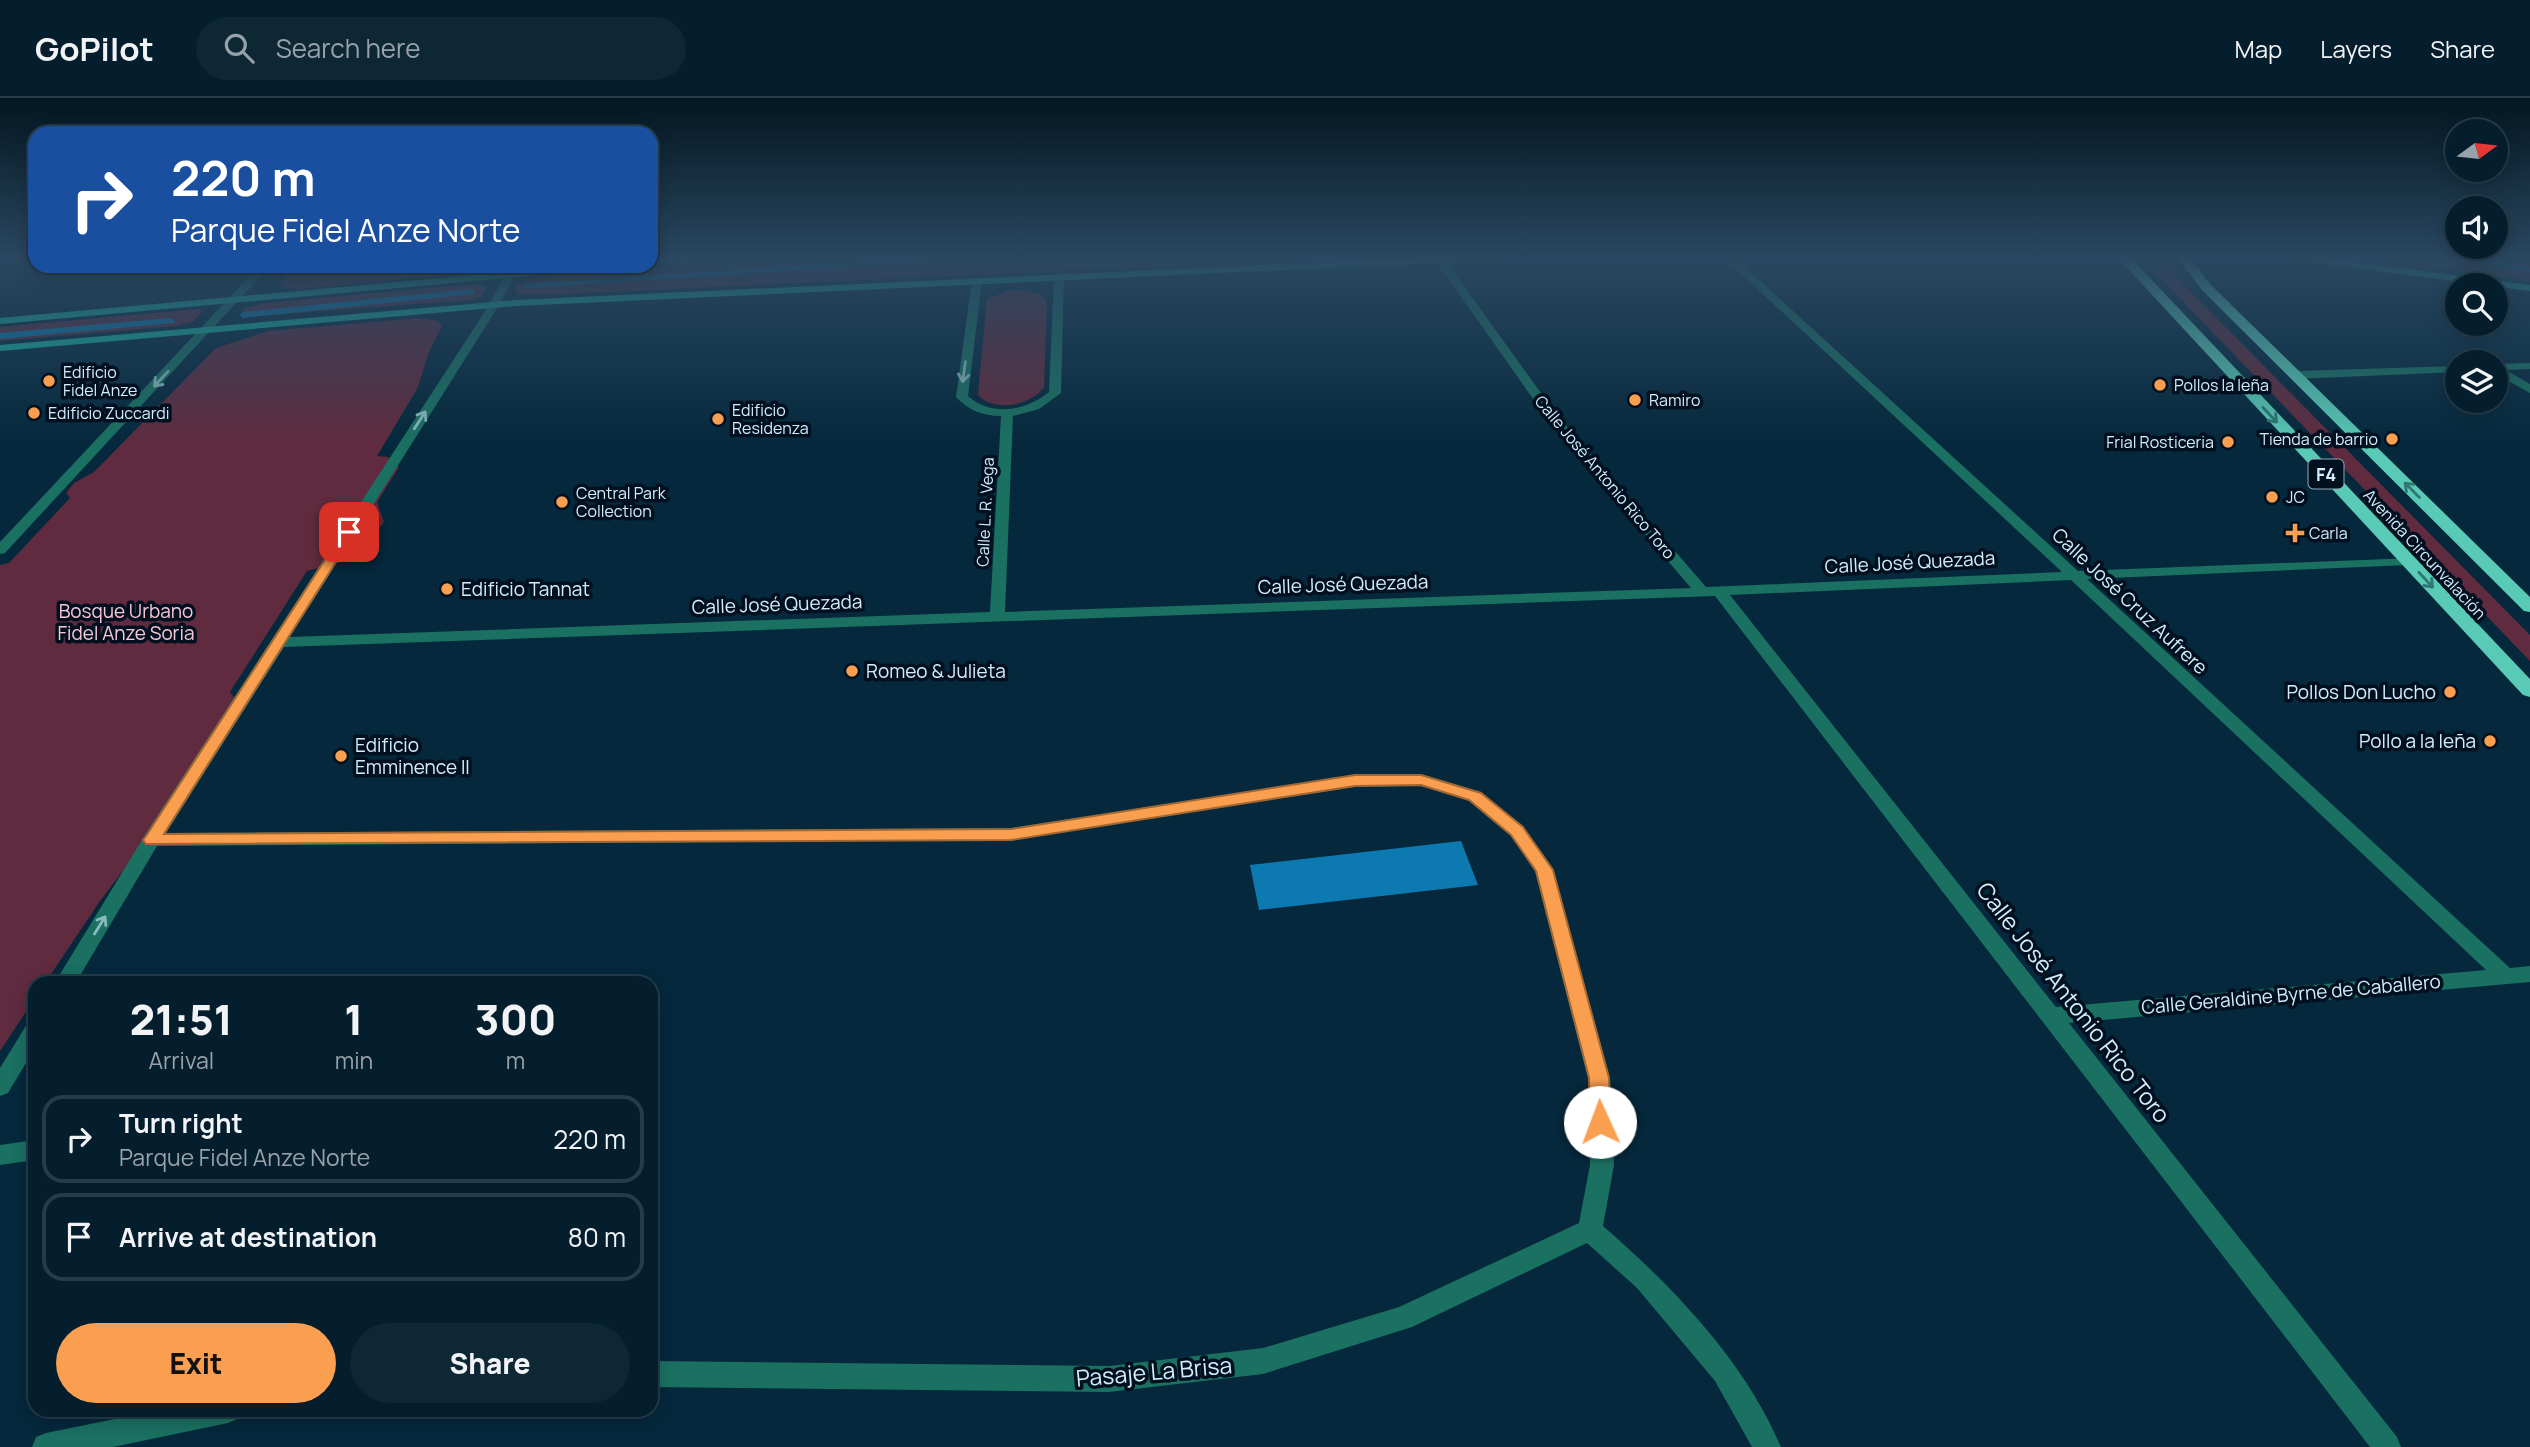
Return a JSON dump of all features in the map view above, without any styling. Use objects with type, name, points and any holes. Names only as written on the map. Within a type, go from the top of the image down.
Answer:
[{"type":"highway","name":"Avenida Circunvalación","points":[[2182,320],[2530,691]]},
{"type":"highway","name":"Avenida Circunvalación","points":[[2239,320],[2530,607]]},
{"type":"main road","points":[[0,348],[323,320]]},
{"type":"street","points":[[0,550],[217,320]]},
{"type":"street","points":[[69,976],[152,840],[484,320]]},
{"type":"street","points":[[972,320],[962,397],[977,409],[1007,412],[1038,406],[1055,393],[1057,320]]},
{"type":"street","name":"Calle José Antonio Rico Toro","points":[[1482,320],[1552,417],[1710,591],[2052,1016],[2387,1447]]},
{"type":"street","name":"Calle José Cruz Aufrere","points":[[1797,320],[2504,975]]},
{"type":"street","points":[[2508,367],[2530,366]]},
{"type":"street","points":[[2295,375],[2445,369]]},
{"type":"street","points":[[2508,375],[2530,389]]},
{"type":"street","name":"Calle L. R. Vega","points":[[998,615],[1007,412]]},
{"type":"street","name":"Calle José Quezada","points":[[279,642],[1710,591],[2408,561]]},
{"type":"street","points":[[152,840],[1011,834],[1355,781],[1421,780],[1475,796],[1517,831],[1544,870],[1599,1078],[1602,1165],[1590,1230],[1646,1280],[1724,1371],[1767,1447]]},
{"type":"street","name":"Calle Geraldine Byrne de Caballero","points":[[2052,1016],[2530,974]]},
{"type":"street","points":[[0,1087],[28,1041]]},
{"type":"street","points":[[0,1155],[28,1151]]},
{"type":"street","name":"Pasaje La Brisa","points":[[658,1374],[1109,1380],[1262,1361],[1403,1318],[1590,1230]]},
{"type":"street","points":[[46,1447],[194,1417]]},
{"type":"green space","points":[[78,320],[195,320],[175,326],[0,341],[0,327]]},
{"type":"green space","name":"Bosque Urbano Fidel Anze Soria","points":[[397,320],[431,320],[442,325],[429,352],[417,389],[377,456],[388,457],[399,467],[377,502],[384,522],[366,547],[342,562],[307,571],[230,692],[235,698],[168,811],[100,901],[50,976],[28,976],[28,1009],[0,1051],[0,565],[9,563],[70,498],[66,493],[74,483],[94,472],[216,348],[268,331]]},
{"type":"green space","points":[[985,320],[1046,320],[1044,387],[1031,398],[1012,404],[993,404],[978,395]]},
{"type":"green space","points":[[2201,320],[2219,320],[2530,635],[2530,661]]},
{"type":"water","points":[[1461,841],[1478,885],[1259,910],[1250,865]]},
{"type":"waterway","points":[[0,336],[171,321]]},
{"type":"place","name":"Edificio Fidel Anze","points":[[49,381]]},
{"type":"place","name":"Pollos la leña","points":[[2160,385]]},
{"type":"place","name":"Ramiro","points":[[1635,400]]},
{"type":"place","name":"Edificio Zuccardi","points":[[34,413]]},
{"type":"place","name":"Edificio Residenza","points":[[718,419]]},
{"type":"place","name":"Tienda de barrio","points":[[2392,439]]},
{"type":"place","name":"Frial Rosticeria","points":[[2228,442]]},
{"type":"place","name":"JC","points":[[2272,497]]},
{"type":"place","name":"Central Park Collection","points":[[562,502]]},
{"type":"place","name":"Carla","points":[[2295,533]]},
{"type":"place","name":"Edificio Tannat","points":[[447,589]]},
{"type":"place","name":"Romeo & Julieta","points":[[852,671]]},
{"type":"place","name":"Pollos Don Lucho","points":[[2450,692]]},
{"type":"place","name":"Pollo a la leña","points":[[2490,741]]},
{"type":"place","name":"Edificio Emminence II","points":[[341,756]]},
{"type":"route","points":[[349,532],[152,840],[1011,834],[1355,781],[1421,780],[1475,796],[1517,831],[1544,870],[1599,1078],[1600,1122]]}]
